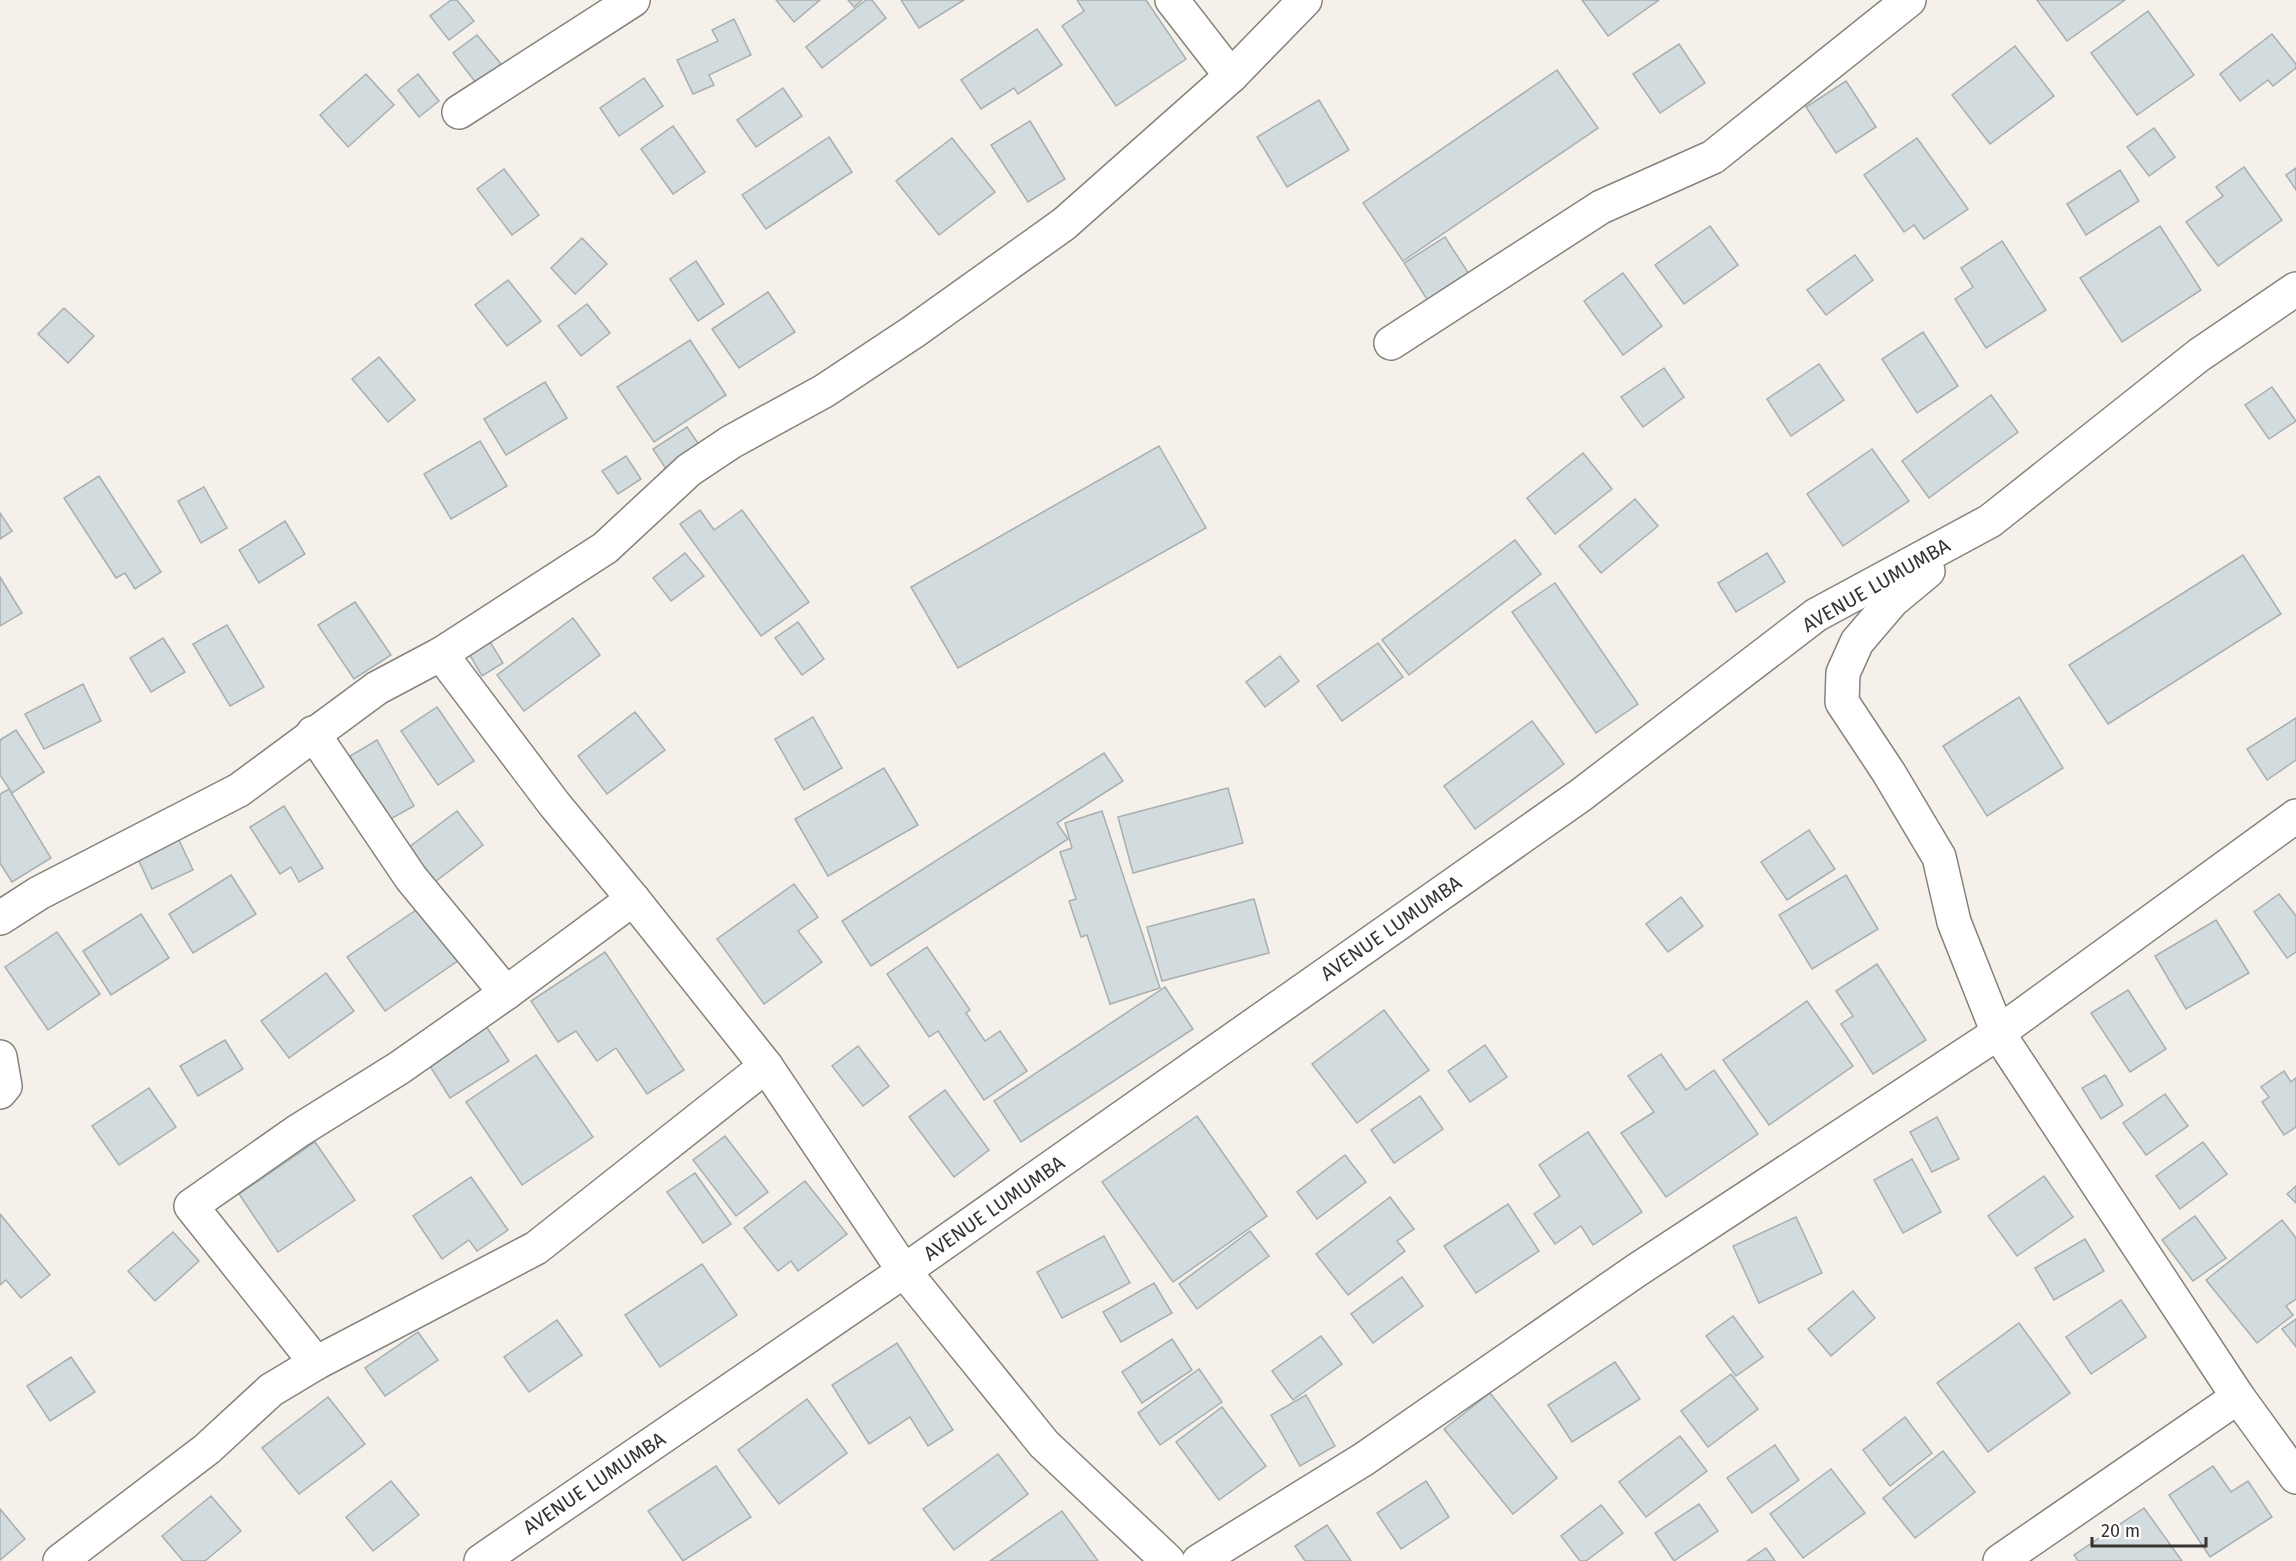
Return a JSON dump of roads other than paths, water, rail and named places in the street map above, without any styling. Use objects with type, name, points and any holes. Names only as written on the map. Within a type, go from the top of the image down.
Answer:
[{"type":"street","points":[[459,112],[633,0]]},
{"type":"street","points":[[1172,0],[1231,76]]},
{"type":"street","points":[[0,918],[39,893],[238,790],[377,688],[441,654],[605,548],[689,470],[730,442],[824,391],[913,332],[1064,224],[1231,76],[1305,0]]},
{"type":"street","points":[[1391,343],[1601,207],[1713,157],[1909,0]]},
{"type":"street","name":"AVENUE LUMUMBA","points":[[481,1561],[904,1271],[1581,795],[1816,615],[1990,521],[2199,355],[2296,289]]},
{"type":"street","points":[[1990,521],[1892,601],[1857,642],[1843,673],[1842,702],[1889,773],[1939,857],[1954,922],[1998,1033],[2238,1397],[2296,1477]]},
{"type":"street","points":[[441,654],[555,805],[766,1066],[904,1271],[1044,1444],[1168,1561]]},
{"type":"street","points":[[313,733],[411,878],[506,993]]},
{"type":"street","points":[[1199,1561],[1365,1459],[1637,1270],[1998,1033],[2296,816]]},
{"type":"street","points":[[316,1363],[191,1206],[298,1131],[399,1068],[506,993],[633,899]]},
{"type":"street","points":[[0,1057],[5,1086],[0,1092]]},
{"type":"street","points":[[60,1561],[207,1449],[271,1390],[316,1363],[536,1248],[766,1066]]},
{"type":"street","points":[[2000,1561],[2238,1397]]}]
